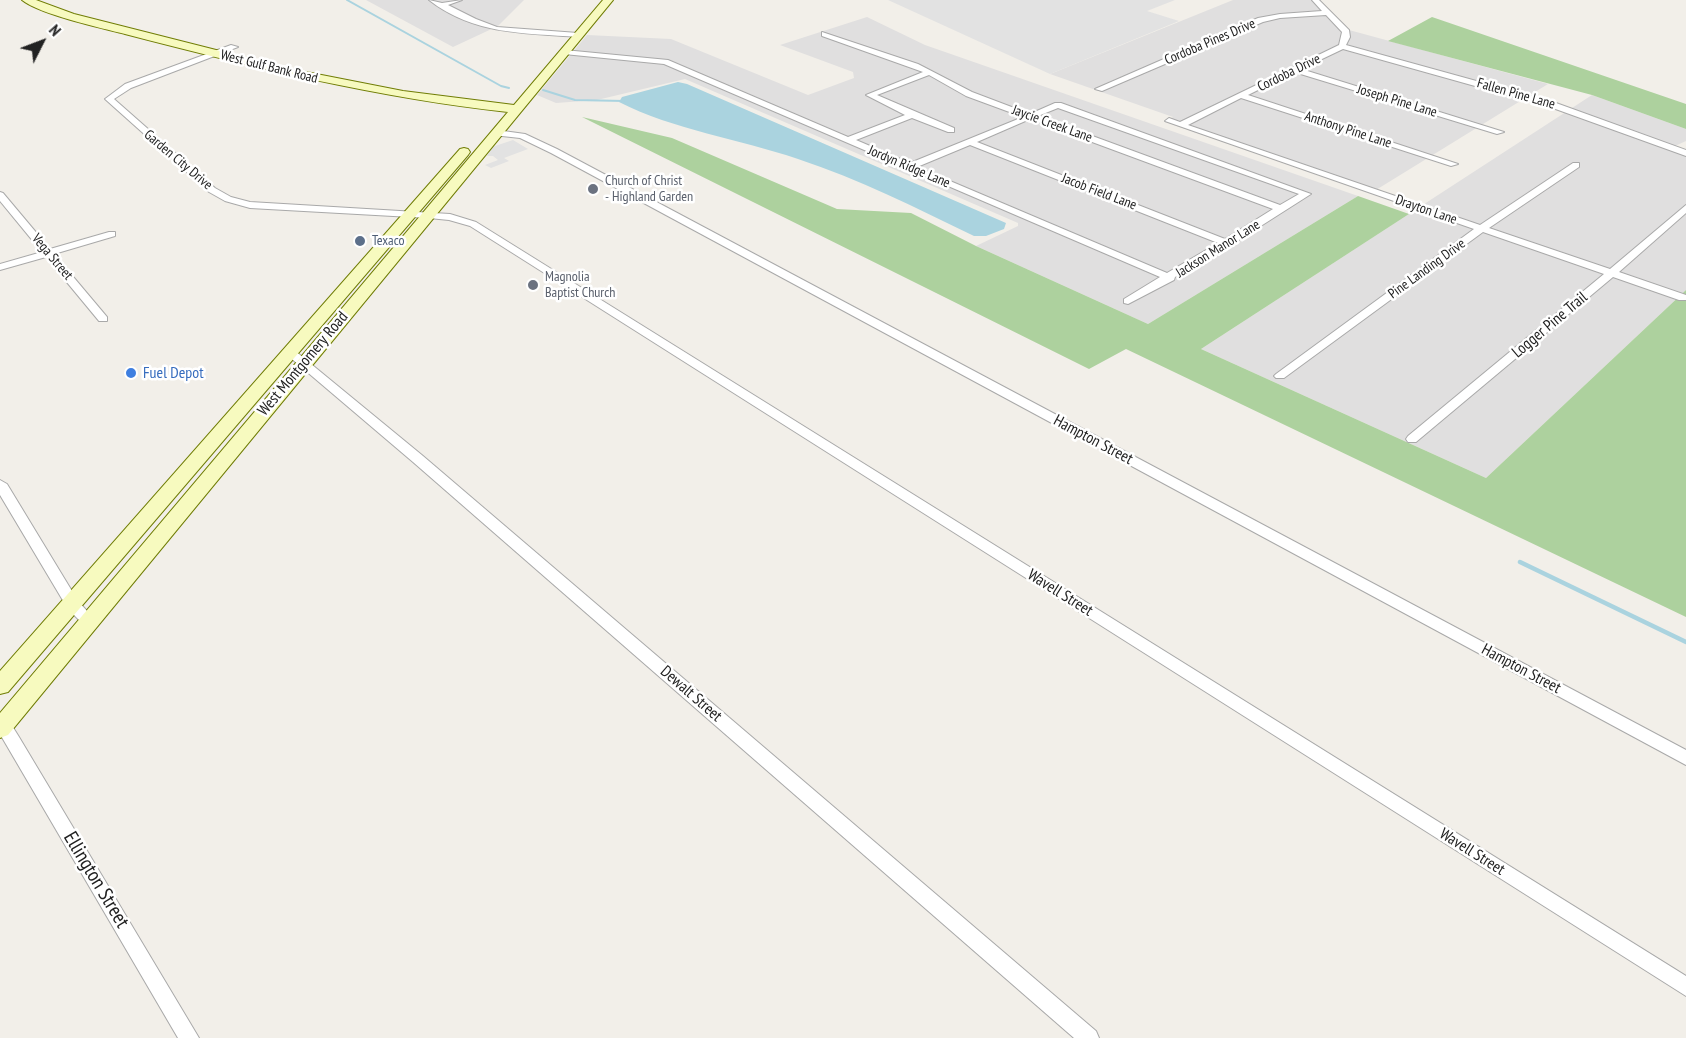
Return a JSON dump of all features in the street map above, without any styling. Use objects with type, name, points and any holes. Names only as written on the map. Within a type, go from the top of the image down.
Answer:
[{"type":"main road","points":[[31,2],[48,0]]},
{"type":"main road","points":[[58,0],[170,30]]},
{"type":"main road","name":"West Montgomery Road","points":[[0,686],[429,215],[490,130],[595,0]]},
{"type":"main road","name":"West Montgomery Road","points":[[512,104],[561,56],[608,0]]},
{"type":"main road","name":"West Gulf Bank Road","points":[[31,2],[120,29],[346,85],[416,98],[512,104]]},
{"type":"main road","points":[[120,29],[139,22]]},
{"type":"main road","name":"West Gulf Bank Road","points":[[212,41],[362,78],[512,104]]},
{"type":"main road","points":[[346,85],[362,78]]},
{"type":"main road","name":"West Montgomery Road","points":[[1,726],[89,621],[411,214],[471,143]]},
{"type":"street","points":[[432,0],[473,21],[496,29],[578,35]]},
{"type":"street","points":[[441,4],[459,0]]},
{"type":"street","points":[[1315,0],[1346,32],[1342,46]]},
{"type":"street","name":"Cordoba Pines Drive","points":[[1099,89],[1261,20],[1280,16],[1327,13]]},
{"type":"street","name":"Jaycie Creek Lane","points":[[825,34],[929,72],[947,80],[958,89],[1281,209]]},
{"type":"street","name":"Garden City Drive","points":[[234,46],[128,86],[109,99],[212,190],[228,199],[250,205],[429,215]]},
{"type":"street","name":"Cordoba Drive","points":[[1181,125],[1342,46]]},
{"type":"street","name":"Fallen Pine Lane","points":[[1342,46],[1553,105],[1686,153]]},
{"type":"street","name":"Jordyn Ridge Lane","points":[[561,56],[602,62],[648,60],[666,62],[1170,278]]},
{"type":"street","name":"Joseph Pine Lane","points":[[1295,70],[1500,132]]},
{"type":"street","points":[[929,72],[870,95],[951,130]]},
{"type":"street","name":"Anthony Pine Lane","points":[[1242,96],[1454,164]]},
{"type":"street","name":"Jackson Manor Lane","points":[[1031,116],[1058,105],[1306,194],[1128,302]]},
{"type":"street","points":[[847,141],[912,115]]},
{"type":"street","points":[[909,167],[1031,116]]},
{"type":"street","name":"Drayton Lane","points":[[1169,121],[1683,298]]},
{"type":"street","name":"Hampton Street","points":[[490,130],[522,136],[555,151],[1686,758]]},
{"type":"street","name":"Jacob Field Lane","points":[[970,142],[1227,243]]},
{"type":"street","name":"Pine Landing Drive","points":[[1280,376],[1481,229],[1576,165]]},
{"type":"street","name":"Vega Street","points":[[0,195],[103,319]]},
{"type":"street","name":"Logger Pine Trail","points":[[1412,439],[1611,274],[1686,208]]},
{"type":"street","name":"Wavell Street","points":[[429,215],[450,217],[473,224],[1686,987]]},
{"type":"street","points":[[0,267],[112,234]]},
{"type":"street","name":"Dewalt Street","points":[[297,358],[1089,1038]]},
{"type":"street","points":[[0,484],[73,604],[89,621]]},
{"type":"street","name":"Ellington Street","points":[[1,726],[189,1038]]},
{"type":"shaded area","points":[[366,0],[524,0],[498,26],[453,47]]},
{"type":"shaded area","points":[[888,0],[1175,0],[1147,11],[1179,21],[1050,74]]},
{"type":"shaded area","points":[[1233,0],[1320,0],[1349,30],[1548,84],[1371,193],[1165,122],[1173,117],[1050,74]]},
{"type":"shaded area","points":[[867,17],[925,45],[1358,196],[1148,324],[976,246],[1018,226],[1018,223],[685,79],[597,100],[556,103],[537,95],[587,35],[671,39],[808,95],[854,78],[853,72],[780,45]]},
{"type":"shaded area","points":[[1592,95],[1686,129],[1686,141],[1675,146],[1686,150],[1686,290],[1486,478],[1201,349]]},
{"type":"shaded area","points":[[513,140],[528,149],[504,158],[509,161],[491,168],[485,165],[498,160],[493,156],[487,156],[492,147]]},
{"type":"green space","points":[[1432,17],[1686,104],[1686,129],[1592,95],[1388,41]]},
{"type":"green space","points":[[582,117],[672,138],[837,209],[911,213],[976,246],[1148,324],[1358,196],[1409,214],[1201,349],[1486,478],[1686,290],[1686,617],[1126,349],[1089,369]]},
{"type":"water","points":[[678,82],[1006,223],[1004,229],[986,236],[974,236],[821,167],[662,120],[619,102],[622,97]]},
{"type":"waterway","points":[[347,0],[501,86],[509,88]]},
{"type":"waterway","points":[[543,90],[575,100],[624,101]]},
{"type":"waterway","points":[[1520,562],[1686,642]]},
{"type":"place","name":"Church of Christ - Highland Garden","points":[[593,189]]},
{"type":"place","name":"Texaco","points":[[360,241]]},
{"type":"place","name":"Magnolia Baptist Church","points":[[533,285]]},
{"type":"place","name":"Fuel Depot","points":[[131,373]]}]
